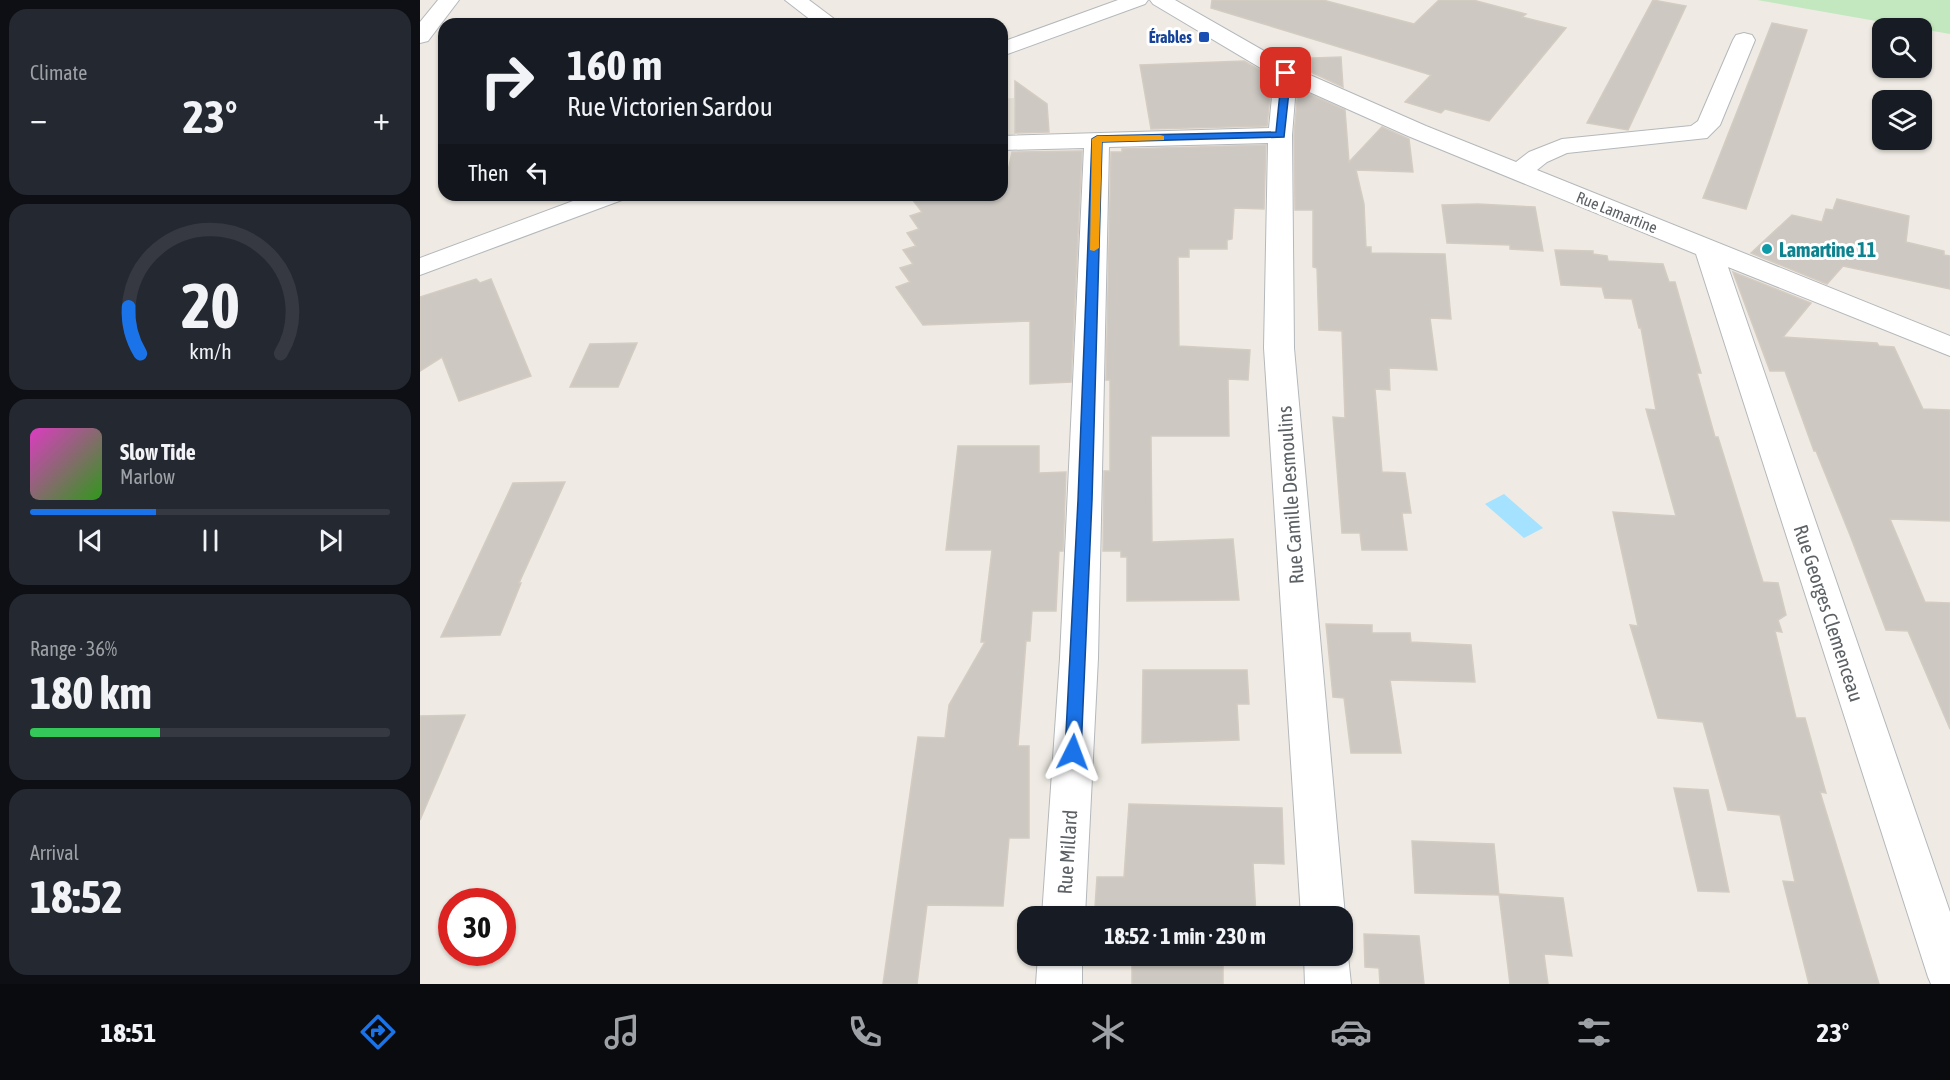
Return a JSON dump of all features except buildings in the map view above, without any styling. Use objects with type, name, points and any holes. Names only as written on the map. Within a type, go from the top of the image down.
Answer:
[{"type":"street","points":[[420,36],[449,0]]},
{"type":"street","points":[[795,0],[821,18]]},
{"type":"street","points":[[1008,48],[1138,0]]},
{"type":"street","name":"Rue Lamartine","points":[[1160,0],[1286,73],[1519,172],[1950,347]]},
{"type":"street","points":[[1519,172],[1538,157],[1562,146],[1698,133],[1708,125],[1744,40]]},
{"type":"street","name":"Rue Camille Desmoulins","points":[[1286,73],[1280,135],[1279,348],[1322,906]]},
{"type":"street","points":[[1008,143],[1280,135]]},
{"type":"street","name":"Rue Millard","points":[[1064,906],[1079,658],[1097,139]]},
{"type":"street","points":[[420,267],[597,201]]},
{"type":"street","name":"Rue Georges Clemenceau","points":[[1708,249],[1950,977]]},
{"type":"street","points":[[1059,984],[1060,966]]},
{"type":"street","points":[[1327,966],[1328,984]]},
{"type":"shaded area","points":[[1008,98],[1014,98],[1015,137],[1008,138]]},
{"type":"green space","points":[[1757,0],[1950,0],[1950,34],[1932,31],[1932,18],[1872,18],[1872,20]]},
{"type":"water","points":[[1504,494],[1543,528],[1524,538],[1485,504]]},
{"type":"slow traffic","points":[[1094,248],[1097,139],[1160,138]]},
{"type":"place","name":"Érables","points":[[1204,37]]},
{"type":"place","name":"Lamartine 11","points":[[1767,249]]},
{"type":"route","points":[[1073,752],[1079,658],[1097,139],[1280,135],[1287,82],[1286,73]]}]
